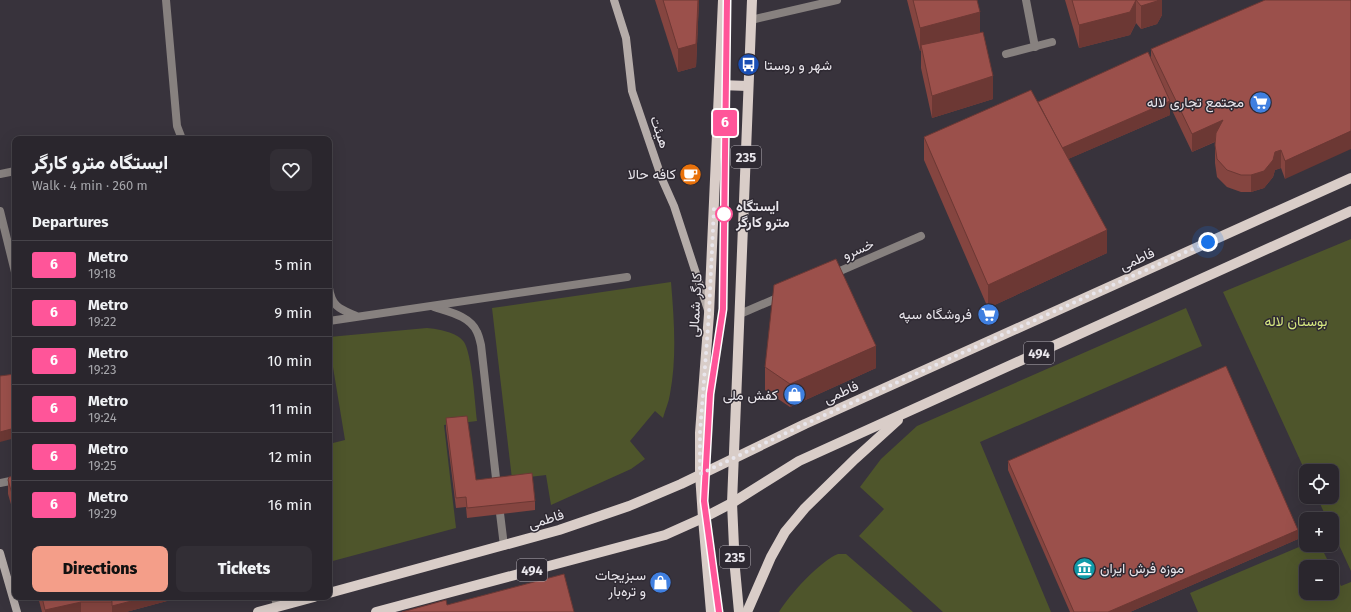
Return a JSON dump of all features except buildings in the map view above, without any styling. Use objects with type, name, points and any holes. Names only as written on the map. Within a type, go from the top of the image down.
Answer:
[{"type":"main road","name":"کارگر شمالی","points":[[711,612],[700,474],[700,433],[709,314],[723,0]]},
{"type":"main road","name":"235","points":[[739,612],[735,569],[732,503],[752,0]]},
{"type":"main road","points":[[720,85],[748,86]]},
{"type":"main road","name":"فاطمی","points":[[332,592],[504,546],[559,530],[629,506],[658,494],[800,426],[1351,178]]},
{"type":"main road","name":"494","points":[[376,612],[665,535],[732,503],[799,461],[1351,211]]},
{"type":"main road","points":[[747,612],[771,557],[785,532],[805,508],[855,459],[905,414]]},
{"type":"main road","points":[[258,612],[276,602],[291,600]]},
{"type":"street","points":[[166,0],[177,126],[181,136]]},
{"type":"street","name":"هیئت","points":[[614,0],[626,38],[632,91],[658,167],[674,206],[709,314]]},
{"type":"street","points":[[751,20],[838,0]]},
{"type":"street","points":[[1026,0],[1035,47]]},
{"type":"street","points":[[1006,54],[1052,42]]},
{"type":"street","points":[[0,174],[12,172]]},
{"type":"street","points":[[0,211],[12,260]]},
{"type":"street","name":"خسرو","points":[[827,277],[920,236]]},
{"type":"street","points":[[332,320],[627,277]]},
{"type":"street","points":[[740,314],[791,292]]},
{"type":"street","points":[[332,300],[336,307],[357,316]]},
{"type":"street","points":[[431,306],[454,313],[477,331],[481,345],[504,546]]},
{"type":"street","points":[[0,483],[12,481]]},
{"type":"street","points":[[0,553],[12,595]]},
{"type":"street","points":[[14,600],[17,612]]},
{"type":"green space","name":"بوستان لاله","points":[[1351,239],[1351,571],[1339,545],[1339,512],[1324,512],[1320,504],[1339,504],[1339,464],[1302,464],[1223,292]]},
{"type":"green space","points":[[671,282],[674,324],[674,366],[669,400],[663,418],[655,411],[630,441],[645,459],[631,469],[551,505],[546,475],[512,479],[492,308]]},
{"type":"green space","points":[[1186,308],[1202,346],[980,442],[1051,612],[943,612],[859,536],[884,509],[860,487],[881,459],[917,426]]},
{"type":"green space","points":[[427,328],[452,333],[464,342],[467,348],[471,368],[477,421],[444,425],[456,528],[332,561],[332,443],[345,440],[332,361],[332,337]]},
{"type":"green space","points":[[1299,547],[1299,552],[1324,552],[1328,560],[1299,560],[1299,600],[1339,600],[1339,582],[1341,586],[1351,582],[1351,612],[1198,612],[1190,593]]},
{"type":"green space","points":[[838,554],[846,554],[913,612],[779,612],[790,597],[814,571]]},
{"type":"metro line","name":"6","points":[[719,612],[704,501],[710,394],[723,309],[727,0]]},
{"type":"place","name":"شهر و روستا","points":[[748,65]]},
{"type":"place","name":"مجتمع تجاری لاله","points":[[1260,102]]},
{"type":"place","name":"کافه حالا","points":[[691,174]]},
{"type":"place","name":"ایستگاه مترو کارگر","points":[[724,214]]},
{"type":"place","name":"فروشگاه سپه","points":[[988,314]]},
{"type":"place","name":"کفش ملی","points":[[794,395]]},
{"type":"place","name":"موزه فرش ایران","points":[[1084,568]]},
{"type":"place","name":"سبزیجات و تره‌بار","points":[[661,583]]},
{"type":"route","points":[[724,214],[714,207],[709,314],[700,433],[700,474],[805,424],[1208,242]]}]
